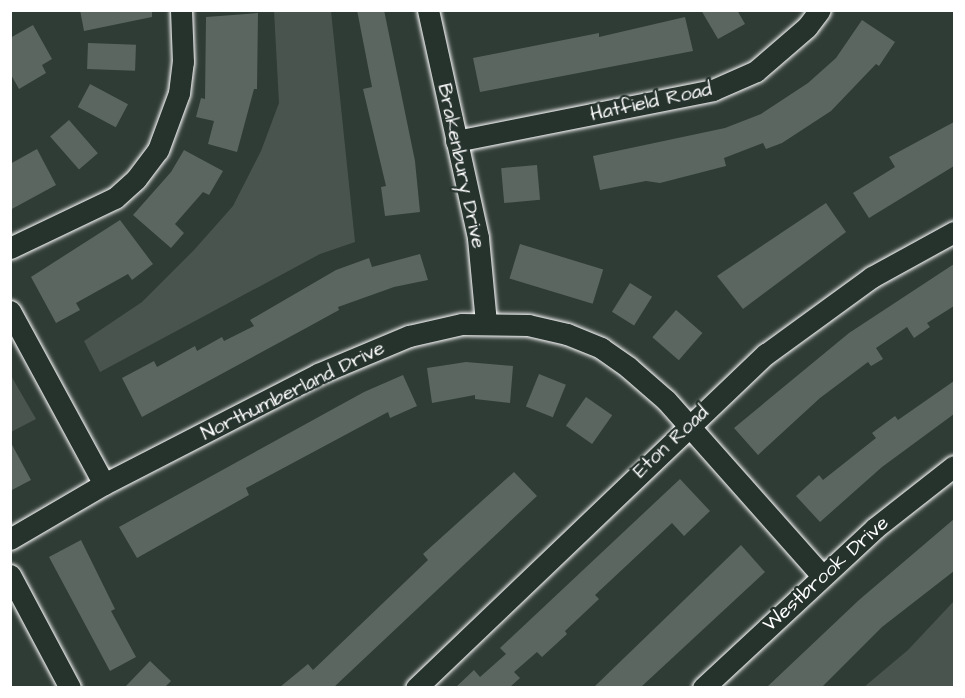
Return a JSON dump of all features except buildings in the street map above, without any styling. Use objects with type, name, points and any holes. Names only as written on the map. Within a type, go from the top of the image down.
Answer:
[{"type":"street","points":[[10,248],[115,198],[136,179],[158,150],[179,93],[183,62],[181,10]]},
{"type":"street","name":"Brakenbury Drive","points":[[428,10],[478,238],[486,323]]},
{"type":"street","name":"Hatfield Road","points":[[456,141],[713,90],[756,71],[807,27],[820,10]]},
{"type":"street","name":"Eton Road","points":[[416,687],[766,354],[872,277],[954,232]]},
{"type":"street","points":[[10,311],[104,484]]},
{"type":"street","name":"Northumberland Drive","points":[[10,539],[104,484],[318,374],[409,336],[486,323],[551,329],[601,348],[666,400],[822,576]]},
{"type":"street","name":"Westbrook Drive","points":[[703,687],[875,528],[954,466]]},
{"type":"street","points":[[10,575],[70,687]]},
{"type":"shaded area","points":[[274,11],[331,11],[355,242],[320,254],[100,372],[84,341],[142,302],[194,250],[233,206],[261,151],[279,103]]},
{"type":"shaded area","points":[[10,374],[36,419],[11,432],[10,432]]},
{"type":"shaded area","points":[[954,601],[954,687],[864,687],[908,650]]}]
